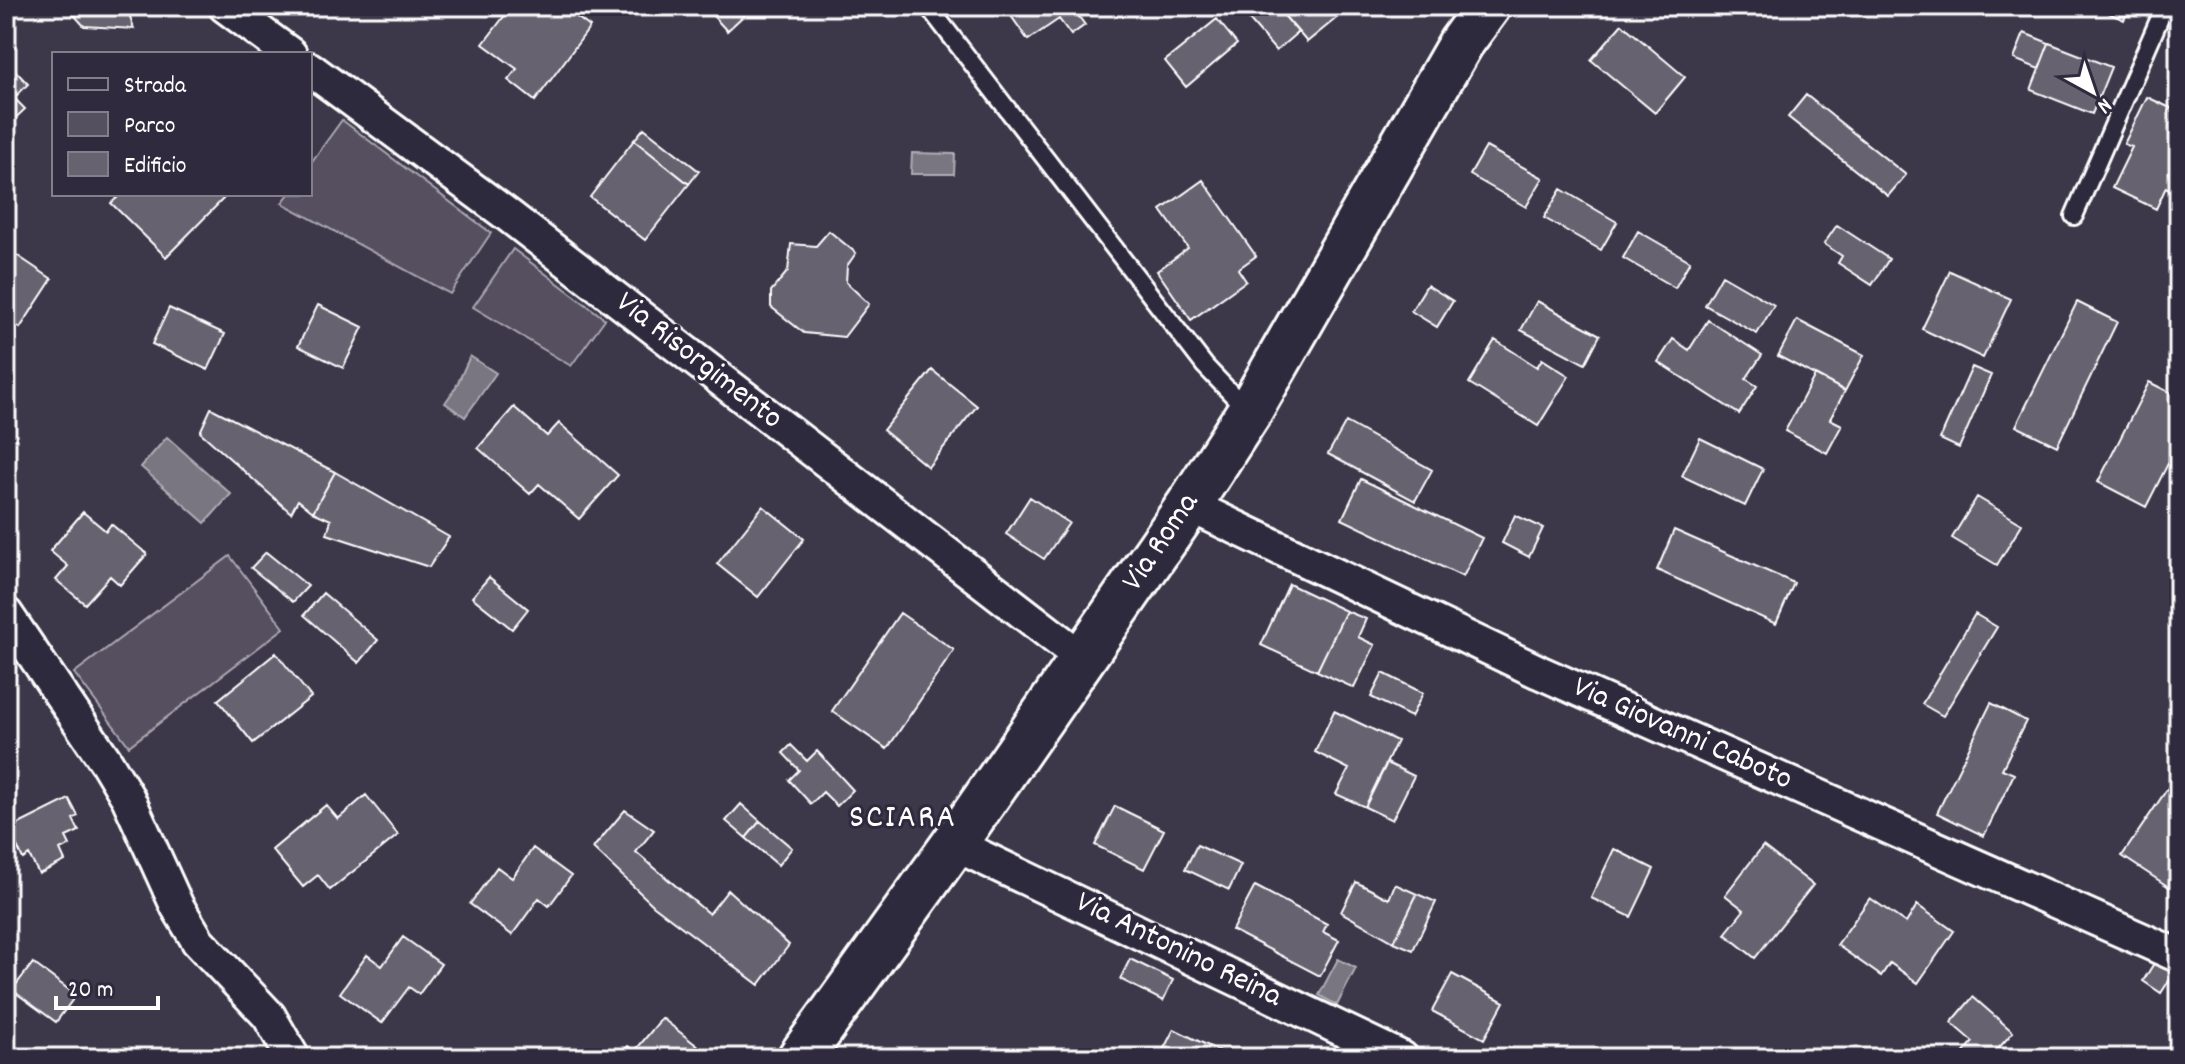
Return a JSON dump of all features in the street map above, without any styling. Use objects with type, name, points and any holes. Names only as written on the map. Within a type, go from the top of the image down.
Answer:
[{"type":"main road","name":"Via Roma","points":[[800,1058],[954,844],[1189,505],[1249,412],[1461,43],[1488,6]]},
{"type":"street","points":[[225,6],[287,52]]},
{"type":"street","name":"Via Risorgimento","points":[[312,70],[509,216],[1083,659]]},
{"type":"street","name":"Via Giovanni Caboto","points":[[1189,505],[1539,672],[2179,956]]},
{"type":"street","points":[[6,614],[128,798],[177,906],[198,941],[269,1016],[293,1058]]},
{"type":"street","name":"Via Antonino Reina","points":[[954,844],[1402,1058]]},
{"type":"lane","points":[[928,6],[1205,366],[1249,412]]},
{"type":"lane","points":[[2074,216],[2165,6]]},
{"type":"green space","points":[[342,120],[491,233],[450,294],[282,203],[287,196],[312,196],[312,161]]},
{"type":"green space","points":[[513,249],[605,319],[571,366],[473,307]]},
{"type":"green space","points":[[230,556],[284,628],[129,746],[74,673]]},
{"type":"shaded area","points":[[912,153],[955,154],[954,174],[911,174]]},
{"type":"shaded area","points":[[470,356],[496,373],[465,417],[445,403]]},
{"type":"shaded area","points":[[167,437],[231,494],[205,523],[141,467]]},
{"type":"shaded area","points":[[1338,959],[1356,968],[1337,1005],[1319,995]]},
{"type":"building","points":[[66,6],[92,6],[97,12],[127,7],[134,29],[84,26]]},
{"type":"building","points":[[512,6],[562,6],[590,27],[535,101],[508,80],[517,69],[483,44]]},
{"type":"building","points":[[704,6],[754,6],[727,31]]},
{"type":"building","points":[[1004,6],[1071,6],[1085,25],[1071,35],[1059,19],[1028,40]]},
{"type":"building","points":[[1237,6],[1276,6],[1298,32],[1276,51]]},
{"type":"building","points":[[1276,6],[1338,6],[1344,12],[1307,42]]},
{"type":"building","points":[[2093,6],[2130,6],[2124,20]]},
{"type":"building","points":[[1217,19],[1237,44],[1186,87],[1165,61]]},
{"type":"building","points":[[1622,24],[1685,77],[1655,113],[1591,60]]},
{"type":"building","points":[[2024,33],[2049,43],[2039,69],[2014,59]]},
{"type":"building","points":[[2049,43],[2111,67],[2092,114],[2031,90]]},
{"type":"building","points":[[6,61],[28,84],[14,98],[25,109],[7,126]]},
{"type":"building","points":[[1806,95],[1906,175],[1888,196],[1788,117]]},
{"type":"building","points":[[2147,97],[2179,112],[2179,177],[2172,191],[2166,187],[2156,209],[2112,188],[2132,147],[2124,144]]},
{"type":"building","points":[[644,128],[699,171],[689,184],[634,140]]},
{"type":"building","points":[[634,140],[689,184],[645,240],[590,197]]},
{"type":"building","points":[[1486,147],[1543,178],[1526,207],[1470,175]]},
{"type":"building","points":[[1203,180],[1256,256],[1238,269],[1246,281],[1191,320],[1157,271],[1188,248],[1161,210]]},
{"type":"building","points":[[1561,189],[1617,222],[1601,250],[1544,218]]},
{"type":"building","points":[[115,196],[226,196],[166,257],[111,203],[117,198]]},
{"type":"building","points":[[1837,225],[1889,259],[1872,285],[1838,263],[1842,256],[1824,244]]},
{"type":"building","points":[[829,231],[856,253],[847,266],[846,282],[869,304],[844,337],[804,333],[771,307],[771,291],[788,271],[791,244],[816,246]]},
{"type":"building","points":[[1638,231],[1690,261],[1675,288],[1623,258]]},
{"type":"building","points":[[6,248],[52,279],[20,328],[6,318]]},
{"type":"building","points":[[1950,271],[2011,299],[1983,358],[1922,329]]},
{"type":"building","points":[[1722,275],[1774,305],[1757,334],[1705,305]]},
{"type":"building","points":[[1427,285],[1453,301],[1437,327],[1411,311]]},
{"type":"building","points":[[1537,301],[1600,335],[1585,364],[1521,330]]},
{"type":"building","points":[[2077,302],[2117,322],[2057,446],[2016,426]]},
{"type":"building","points":[[318,305],[363,327],[343,368],[298,346]]},
{"type":"building","points":[[169,308],[225,334],[208,370],[152,344]]},
{"type":"building","points":[[1708,320],[1762,355],[1746,379],[1757,386],[1739,414],[1658,362],[1673,339],[1689,350]]},
{"type":"building","points":[[1797,320],[1864,355],[1845,391],[1778,356]]},
{"type":"building","points":[[1495,340],[1537,367],[1542,359],[1569,376],[1538,426],[1469,383]]},
{"type":"building","points":[[1972,367],[1991,375],[1959,448],[1940,439]]},
{"type":"building","points":[[932,370],[977,406],[928,467],[883,430]]},
{"type":"building","points":[[1815,375],[1845,391],[1830,419],[1842,425],[1827,453],[1785,431]]},
{"type":"building","points":[[2149,382],[2179,397],[2179,410],[2174,420],[2179,423],[2179,442],[2146,507],[2098,482]]},
{"type":"building","points":[[514,407],[547,436],[559,423],[618,475],[579,519],[539,484],[530,494],[478,448]]},
{"type":"building","points":[[211,408],[335,472],[313,512],[298,500],[291,513],[200,432]]},
{"type":"building","points":[[1346,422],[1432,470],[1415,501],[1328,454]]},
{"type":"building","points":[[1700,438],[1763,469],[1745,506],[1682,476]]},
{"type":"building","points":[[335,472],[449,537],[429,567],[327,534],[331,520],[313,512]]},
{"type":"building","points":[[1361,479],[1482,538],[1463,577],[1342,519]]},
{"type":"building","points":[[1030,497],[1069,523],[1044,559],[1006,534]]},
{"type":"building","points":[[1977,497],[2022,524],[1997,565],[1952,538]]},
{"type":"building","points":[[763,506],[804,539],[758,597],[717,564]]},
{"type":"building","points":[[83,512],[106,531],[111,524],[147,554],[120,585],[110,576],[85,604],[56,580],[68,566],[50,551]]},
{"type":"building","points":[[1515,515],[1543,528],[1529,557],[1502,543]]},
{"type":"building","points":[[1674,530],[1794,583],[1776,624],[1657,570]]},
{"type":"building","points":[[266,552],[308,586],[293,602],[251,568]]},
{"type":"building","points":[[489,577],[528,609],[512,629],[472,597]]},
{"type":"building","points":[[1289,584],[1346,611],[1317,671],[1261,645]]},
{"type":"building","points":[[323,593],[378,640],[359,663],[304,615]]},
{"type":"building","points":[[1346,611],[1366,619],[1358,637],[1375,645],[1354,688],[1317,671]]},
{"type":"building","points":[[900,613],[954,650],[887,749],[832,711]]},
{"type":"building","points":[[1975,614],[1997,627],[1943,716],[1922,704]]},
{"type":"building","points":[[276,653],[311,697],[253,743],[218,700]]},
{"type":"building","points":[[1383,673],[1423,693],[1411,717],[1371,697]]},
{"type":"building","points":[[1991,703],[2026,721],[2002,769],[2014,774],[1984,836],[1937,813]]},
{"type":"building","points":[[1334,711],[1397,741],[1365,807],[1336,794],[1349,769],[1315,752]]},
{"type":"building","points":[[791,745],[807,761],[817,751],[853,790],[837,806],[823,792],[811,804],[789,780],[799,770],[783,753]]},
{"type":"building","points":[[1387,763],[1414,776],[1392,820],[1365,807]]},
{"type":"building","points":[[2176,776],[2179,778],[2178,893],[2122,856]]},
{"type":"building","points":[[366,795],[398,835],[330,890],[318,875],[303,887],[272,850],[326,805],[338,819]]},
{"type":"building","points":[[69,799],[78,816],[73,819],[79,831],[66,837],[70,845],[60,850],[65,861],[39,874],[29,855],[23,859],[9,829]]},
{"type":"building","points":[[741,804],[760,821],[746,838],[726,821]]},
{"type":"building","points":[[1115,806],[1164,830],[1144,869],[1095,845]]},
{"type":"building","points":[[625,810],[654,830],[636,852],[709,914],[728,890],[789,945],[759,985],[654,906],[593,848]]},
{"type":"building","points":[[760,821],[792,848],[778,865],[746,838]]},
{"type":"building","points":[[1197,845],[1241,865],[1229,890],[1185,869]]},
{"type":"building","points":[[1763,846],[1813,885],[1755,958],[1725,934],[1744,910],[1725,895]]},
{"type":"building","points":[[533,848],[571,876],[549,906],[539,898],[512,935],[470,904],[497,867],[512,878]]},
{"type":"building","points":[[1614,849],[1654,869],[1631,917],[1591,898]]},
{"type":"building","points":[[1356,882],[1389,899],[1395,884],[1417,894],[1394,942],[1341,912]]},
{"type":"building","points":[[1255,886],[1327,924],[1323,932],[1339,940],[1320,976],[1232,930]]},
{"type":"building","points":[[1417,894],[1436,902],[1413,950],[1394,942]]},
{"type":"building","points":[[1870,898],[1906,923],[1917,905],[1954,931],[1918,983],[1890,963],[1881,976],[1837,945]]},
{"type":"building","points":[[403,937],[441,964],[419,994],[409,987],[382,1023],[340,993],[367,955],[382,966]]},
{"type":"building","points":[[1130,959],[1173,980],[1163,1001],[1120,979]]},
{"type":"building","points":[[2156,960],[2176,970],[2161,993],[2143,981]]},
{"type":"building","points":[[33,963],[76,995],[56,1022],[12,990]]},
{"type":"building","points":[[1452,974],[1504,1002],[1484,1039],[1432,1011]]},
{"type":"building","points":[[1973,997],[2013,1032],[1990,1058],[1961,1056],[1973,1042],[1951,1023]]},
{"type":"building","points":[[662,1018],[711,1058],[618,1058],[628,1046],[635,1051]]},
{"type":"building","points":[[1174,1029],[1229,1056],[1228,1058],[1159,1058]]},
{"type":"district","name":"SCIARA","points":[[903,819]]}]
